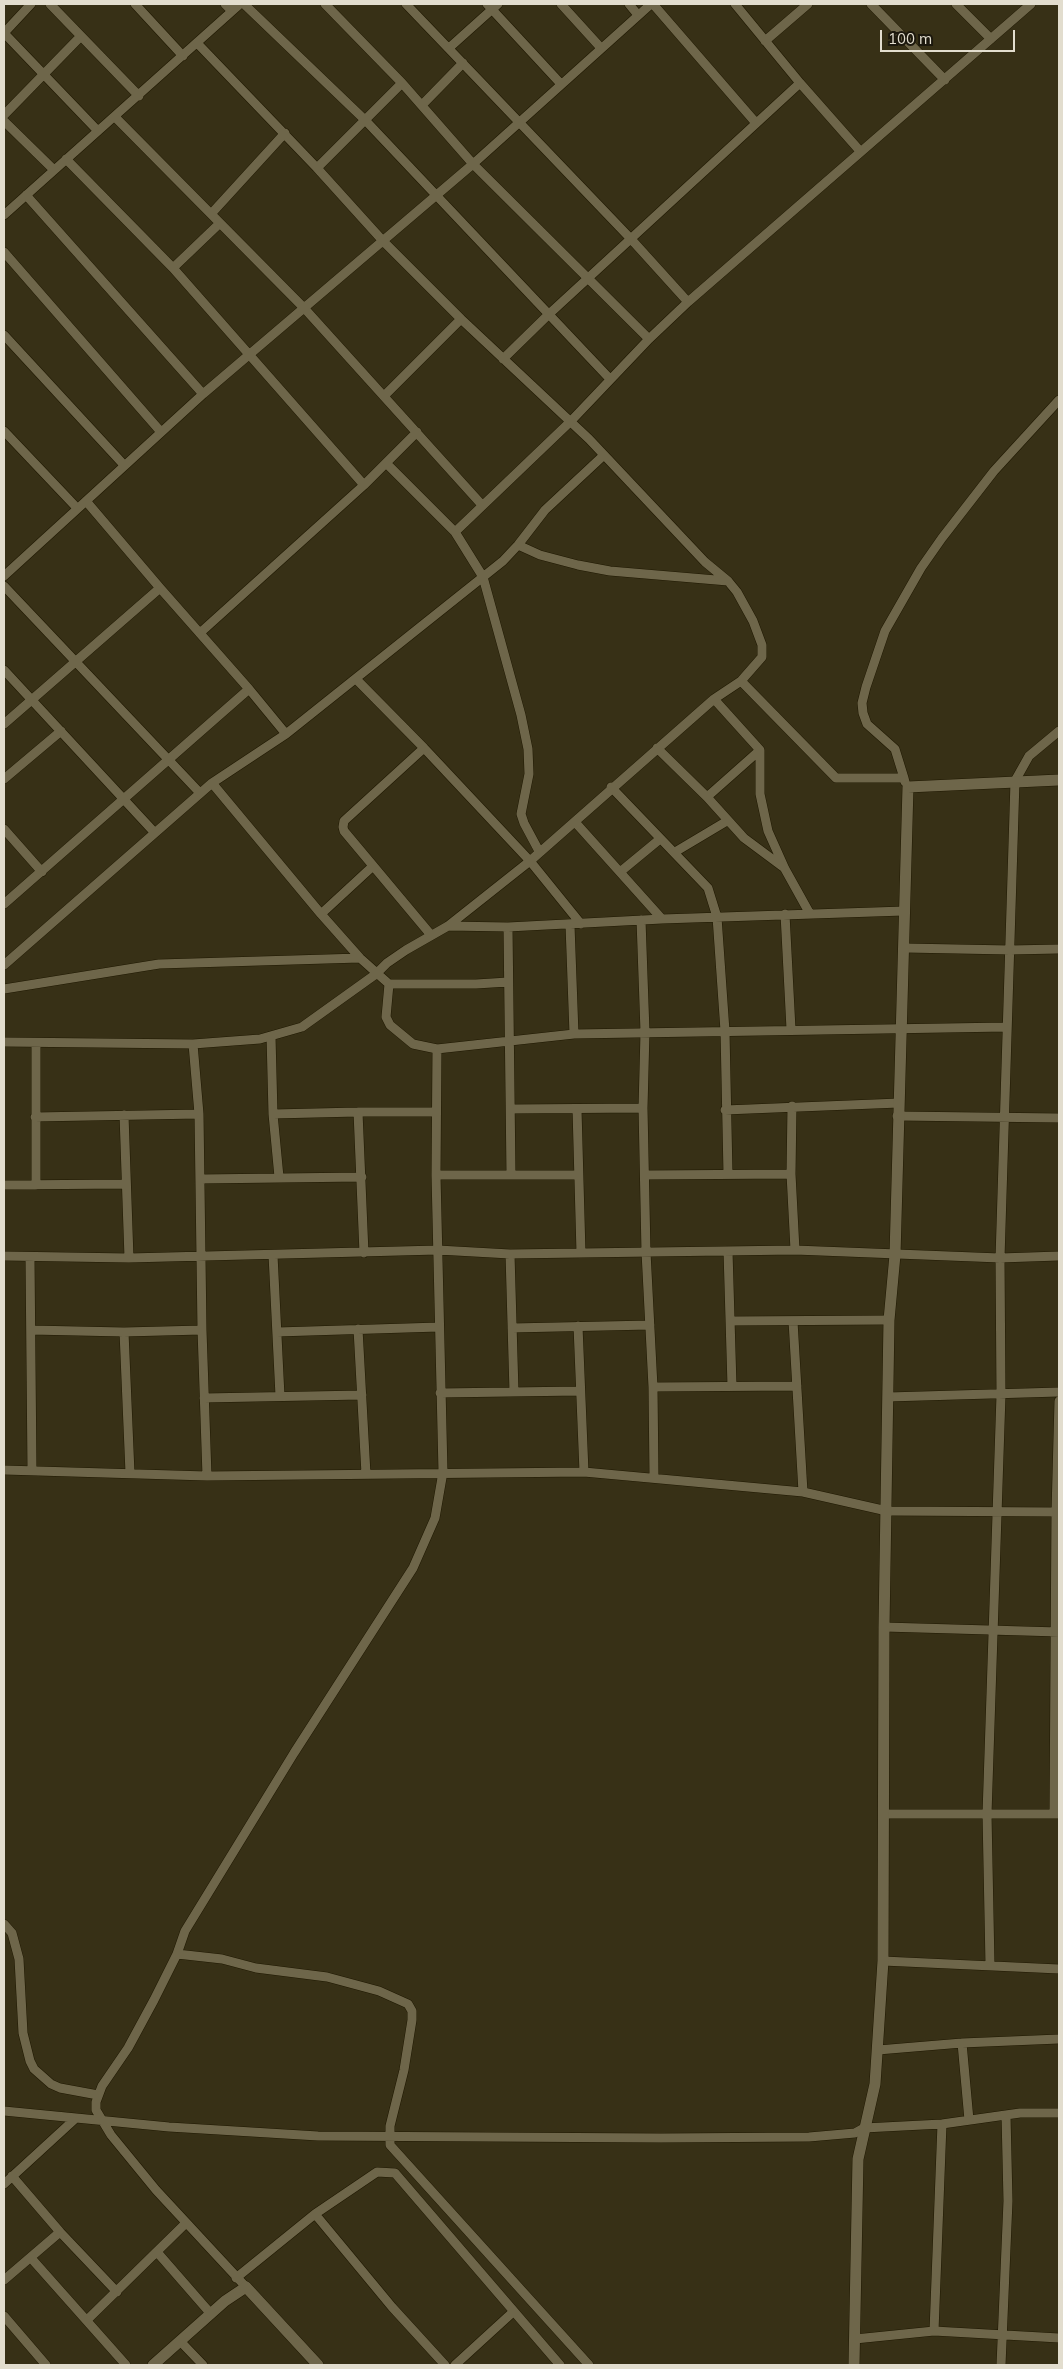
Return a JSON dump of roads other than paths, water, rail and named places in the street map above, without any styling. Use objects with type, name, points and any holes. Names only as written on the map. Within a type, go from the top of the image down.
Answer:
[{"type":"street","points":[[31,4],[4,33],[98,131]]},
{"type":"street","points":[[50,4],[139,96]]},
{"type":"street","points":[[135,4],[184,56]]},
{"type":"street","points":[[225,4],[232,11]]},
{"type":"street","points":[[5,210],[26,195],[242,4],[366,121],[610,379]]},
{"type":"street","points":[[325,4],[402,83],[473,164],[649,339]]},
{"type":"street","points":[[406,4],[631,239],[688,302]]},
{"type":"street","points":[[561,4],[602,48]]},
{"type":"street","points":[[629,4],[638,14]]},
{"type":"street","points":[[4,576],[203,394],[473,164],[638,14],[652,4],[756,123]]},
{"type":"street","points":[[735,4],[800,83],[860,151]]},
{"type":"street","points":[[765,41],[808,4]]},
{"type":"street","points":[[871,4],[945,80]]},
{"type":"street","points":[[956,4],[991,39]]},
{"type":"street","points":[[455,532],[571,421],[649,339],[688,302],[1031,4]]},
{"type":"street","points":[[450,48],[492,6],[561,84]]},
{"type":"street","points":[[4,115],[81,36]]},
{"type":"street","points":[[4,1042],[193,1044],[260,1039],[309,1024],[376,974],[387,963],[448,926],[530,861],[539,851],[575,822],[612,787],[714,699],[741,681],[762,657],[762,644],[745,606],[728,581],[705,562],[571,421],[461,319],[383,241],[317,168],[198,44]]},
{"type":"street","points":[[422,105],[463,63]]},
{"type":"street","points":[[317,168],[402,83]]},
{"type":"street","points":[[503,359],[548,315],[800,83]]},
{"type":"street","points":[[115,117],[304,309],[482,505]]},
{"type":"street","points":[[4,121],[54,170]]},
{"type":"street","points":[[211,214],[285,134]]},
{"type":"street","points":[[66,159],[173,268],[364,485]]},
{"type":"street","points":[[26,195],[203,394]]},
{"type":"street","points":[[173,268],[220,223]]},
{"type":"street","points":[[4,252],[161,432]]},
{"type":"street","points":[[384,396],[461,319]]},
{"type":"street","points":[[4,335],[124,465]]},
{"type":"street","points":[[854,2365],[858,2159],[875,2084],[883,1961],[884,1627],[889,1320],[895,1255],[897,1116],[904,948],[906,782],[895,749],[867,724],[862,703],[884,631],[942,538],[994,471],[1059,400]]},
{"type":"street","points":[[4,431],[77,508]]},
{"type":"street","points":[[201,632],[364,485],[417,432]]},
{"type":"street","points":[[4,965],[212,783],[286,734],[483,577],[518,545],[545,510],[604,455]]},
{"type":"street","points":[[386,463],[455,532],[483,577],[521,715],[528,749],[529,774],[521,814],[539,851]]},
{"type":"street","points":[[86,501],[160,588],[201,632],[286,734]]},
{"type":"street","points":[[518,545],[540,555],[610,571],[728,581]]},
{"type":"street","points":[[4,586],[200,793]]},
{"type":"street","points":[[4,724],[160,588]]},
{"type":"street","points":[[4,670],[155,833]]},
{"type":"street","points":[[356,679],[530,861],[581,924]]},
{"type":"street","points":[[741,681],[836,778],[906,782],[1059,780]]},
{"type":"street","points":[[4,904],[249,689]]},
{"type":"street","points":[[714,699],[760,750],[760,794],[768,832],[785,869],[810,914]]},
{"type":"street","points":[[4,779],[61,731]]},
{"type":"street","points":[[990,1965],[987,1814],[1001,1395],[1000,1258],[1015,781],[1029,756],[1059,731]]},
{"type":"street","points":[[424,748],[344,821],[344,832],[431,935]]},
{"type":"street","points":[[657,748],[707,797],[744,838],[785,869]]},
{"type":"street","points":[[707,797],[760,750]]},
{"type":"street","points":[[212,783],[321,914],[360,958],[389,984],[508,982]]},
{"type":"street","points":[[612,787],[708,888],[717,918],[725,1031],[728,1174]]},
{"type":"street","points":[[675,852],[727,821]]},
{"type":"street","points":[[575,822],[662,919]]},
{"type":"street","points":[[4,829],[42,872]]},
{"type":"street","points":[[620,872],[660,839]]},
{"type":"street","points":[[321,914],[373,866]]},
{"type":"street","points":[[448,926],[508,928],[662,919],[904,911]]},
{"type":"street","points":[[786,914],[791,1029]]},
{"type":"street","points":[[641,920],[645,1032],[643,1108],[646,1252],[653,1387],[654,1477]]},
{"type":"street","points":[[570,925],[574,1034]]},
{"type":"street","points":[[508,928],[511,1109],[510,1174]]},
{"type":"street","points":[[904,948],[1059,949]]},
{"type":"street","points":[[4,989],[159,964],[360,958]]},
{"type":"street","points":[[389,984],[386,1017],[390,1025],[413,1044],[437,1049],[574,1034],[1007,1027]]},
{"type":"street","points":[[271,1036],[273,1114],[279,1177]]},
{"type":"street","points":[[36,1043],[36,1185]]},
{"type":"street","points":[[193,1044],[199,1114],[206,1476]]},
{"type":"street","points":[[318,2365],[150,2184],[101,2120],[96,2110],[98,2095],[128,2048],[177,1954],[185,1931],[294,1753],[413,1568],[434,1518],[443,1472],[435,1112],[437,1049]]},
{"type":"street","points":[[726,1110],[899,1103]]},
{"type":"street","points":[[792,1106],[791,1174],[795,1250]]},
{"type":"street","points":[[511,1109],[643,1108]]},
{"type":"street","points":[[577,1109],[581,1253]]},
{"type":"street","points":[[358,1112],[364,1253]]},
{"type":"street","points":[[273,1114],[435,1112]]},
{"type":"street","points":[[35,1117],[199,1114]]},
{"type":"street","points":[[124,1115],[129,1258]]},
{"type":"street","points":[[897,1116],[1059,1118]]},
{"type":"street","points":[[645,1175],[791,1174]]},
{"type":"street","points":[[436,1175],[578,1175]]},
{"type":"street","points":[[200,1179],[362,1176]]},
{"type":"street","points":[[4,1185],[125,1184]]},
{"type":"street","points":[[4,1256],[30,1258],[129,1258],[438,1250],[510,1254],[795,1250],[1000,1258],[1059,1256]]},
{"type":"street","points":[[728,1251],[732,1386]]},
{"type":"street","points":[[510,1254],[514,1392]]},
{"type":"street","points":[[273,1255],[280,1396]]},
{"type":"street","points":[[30,1258],[32,1470]]},
{"type":"street","points":[[730,1321],[889,1320]]},
{"type":"street","points":[[793,1321],[803,1492]]},
{"type":"street","points":[[512,1328],[650,1325]]},
{"type":"street","points":[[578,1326],[584,1472]]},
{"type":"street","points":[[277,1332],[439,1327]]},
{"type":"street","points":[[358,1329],[366,1474]]},
{"type":"street","points":[[31,1330],[124,1332],[202,1330]]},
{"type":"street","points":[[124,1332],[130,1472]]},
{"type":"street","points":[[653,1387],[797,1386]]},
{"type":"street","points":[[440,1393],[580,1391]]},
{"type":"street","points":[[888,1397],[1059,1392]]},
{"type":"street","points":[[204,1398],[362,1395]]},
{"type":"street","points":[[884,1814],[1057,1814],[1059,1401]]},
{"type":"street","points":[[4,1470],[130,1472],[206,1476],[584,1472],[803,1492],[887,1511],[1057,1512]]},
{"type":"street","points":[[884,1627],[1057,1632]]},
{"type":"street","points":[[4,1924],[12,1933],[19,1959],[23,2034],[34,2069],[51,2084],[60,2088],[98,2095]]},
{"type":"street","points":[[177,1954],[222,1959],[256,1968],[327,1977],[379,1991],[408,2004],[412,2012],[412,2020],[404,2070],[389,2135],[390,2145],[589,2365]]},
{"type":"street","points":[[883,1961],[1059,1970]]},
{"type":"street","points":[[878,2050],[962,2043],[1059,2039]]},
{"type":"street","points":[[962,2043],[969,2120]]},
{"type":"street","points":[[4,2110],[280,2135],[661,2138],[809,2137],[855,2132],[864,2128],[942,2124],[1006,2115],[1059,2113]]},
{"type":"street","points":[[1001,2365],[1008,2201],[1006,2115]]},
{"type":"street","points":[[4,2184],[76,2118]]},
{"type":"street","points":[[934,2331],[942,2124]]},
{"type":"street","points":[[236,2278],[315,2214],[377,2172],[395,2174],[560,2365]]},
{"type":"street","points":[[12,2176],[60,2232],[117,2292]]},
{"type":"street","points":[[315,2214],[392,2307],[445,2365]]},
{"type":"street","points":[[87,2320],[186,2223]]},
{"type":"street","points":[[4,2280],[60,2232]]},
{"type":"street","points":[[157,2252],[211,2314]]},
{"type":"street","points":[[31,2258],[126,2365]]},
{"type":"street","points":[[153,2365],[225,2301],[246,2287]]},
{"type":"street","points":[[455,2365],[513,2312]]},
{"type":"street","points":[[4,2316],[41,2364]]},
{"type":"street","points":[[855,2339],[934,2331],[1059,2338]]},
{"type":"street","points":[[180,2341],[203,2365]]}]
